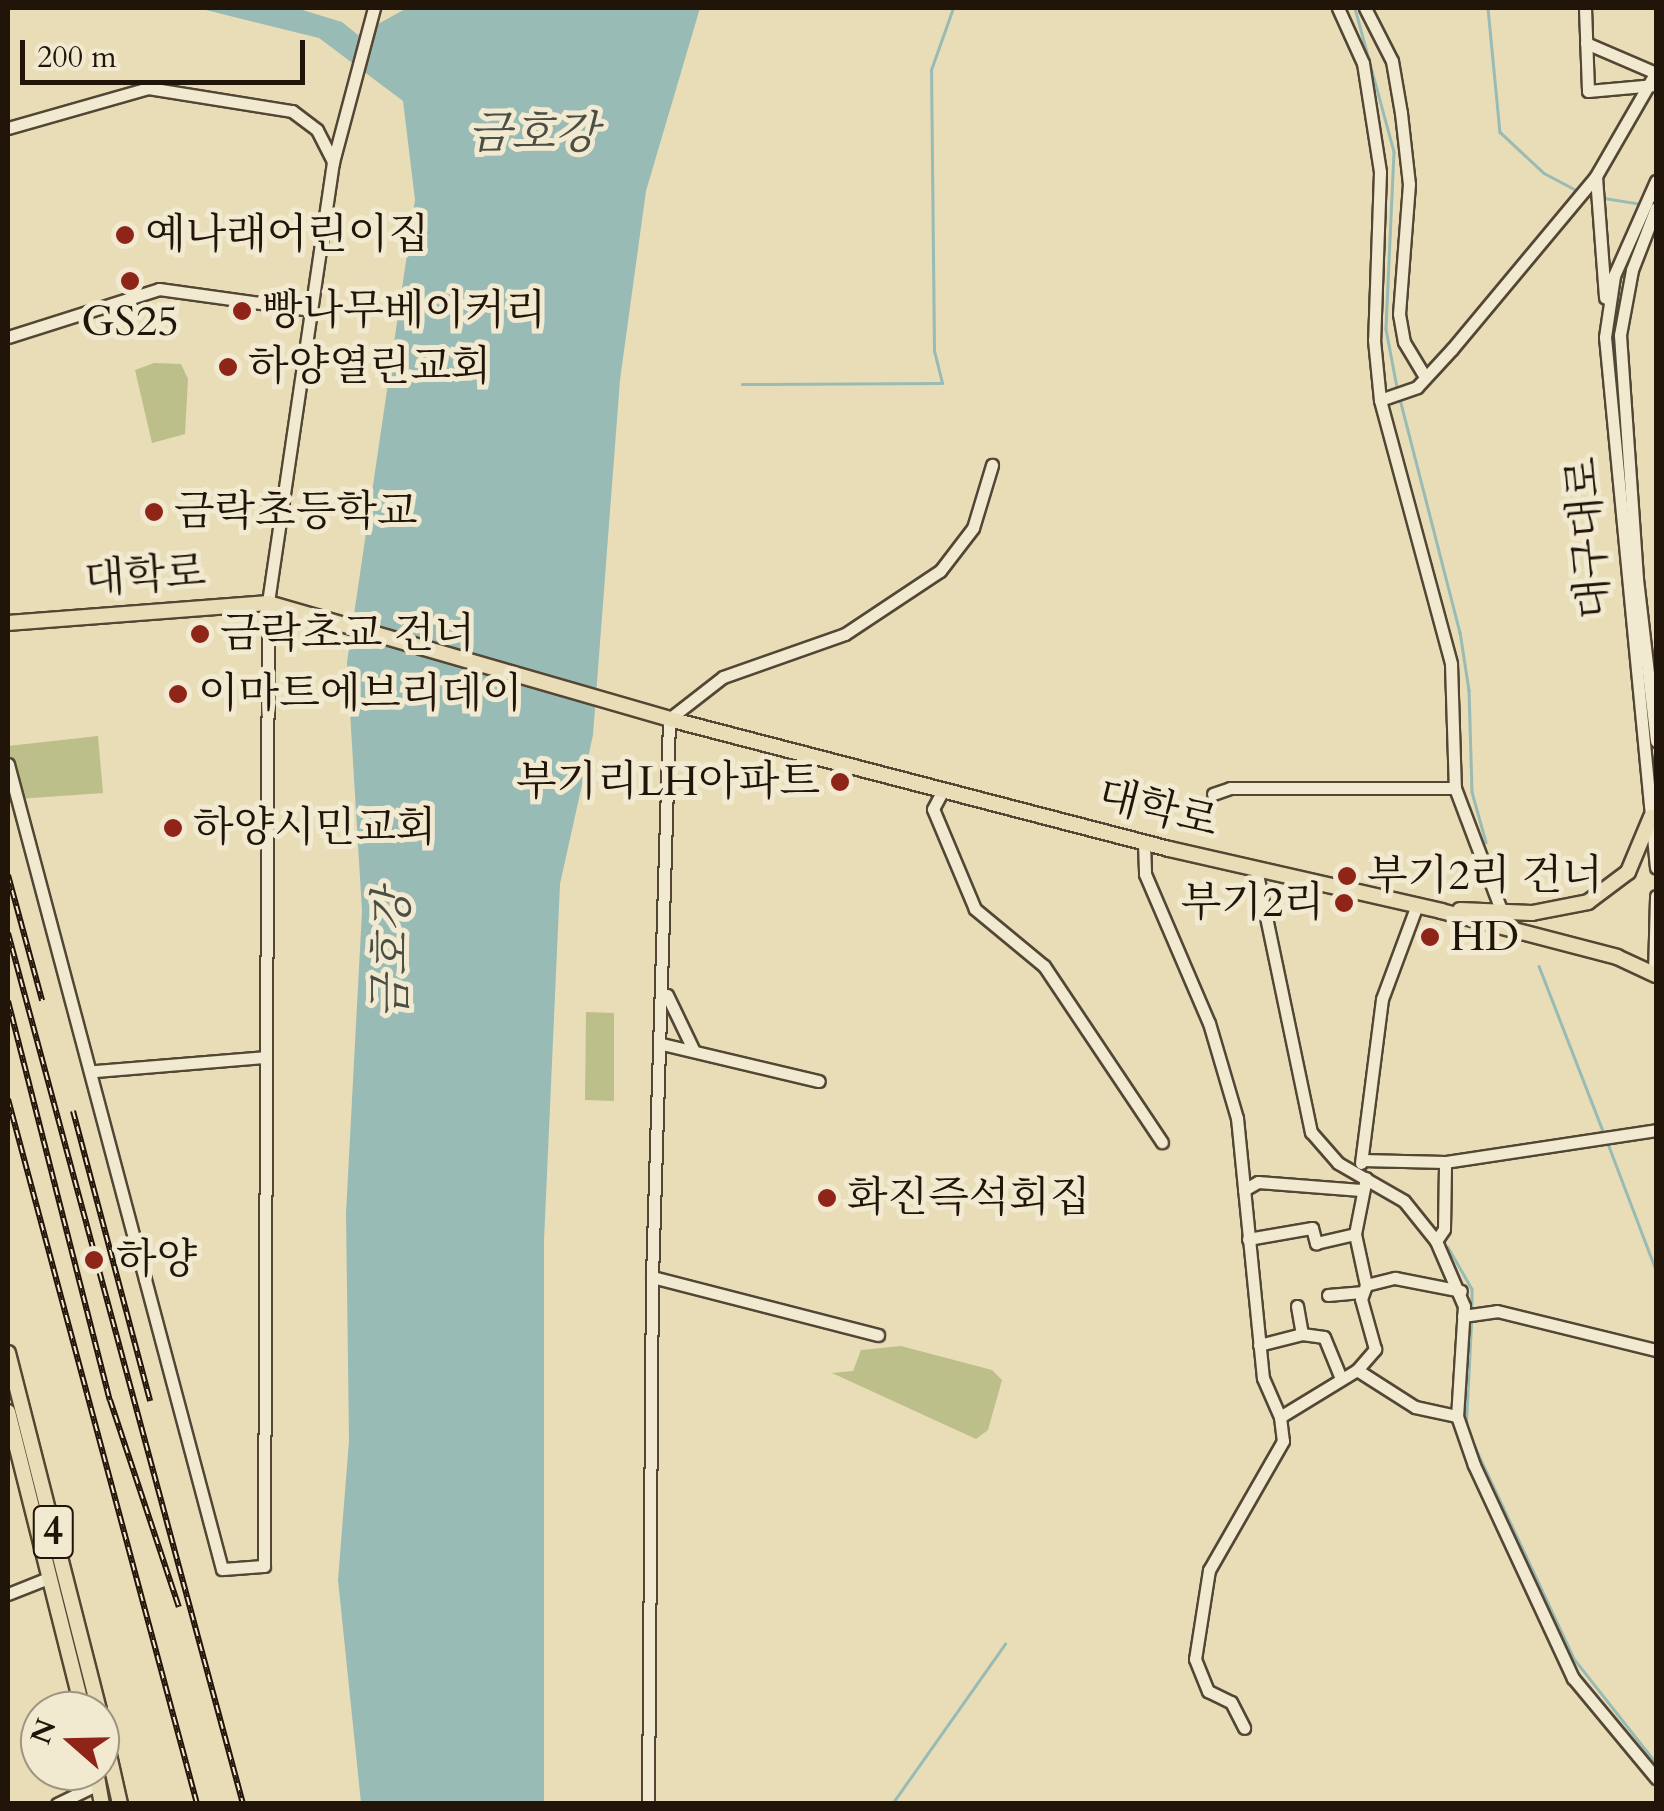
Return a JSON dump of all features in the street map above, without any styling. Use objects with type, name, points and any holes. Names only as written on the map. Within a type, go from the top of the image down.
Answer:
[{"type":"main road","name":"대학로","points":[[8,623],[268,603],[669,719],[942,792],[1442,910],[1656,971]]},
{"type":"main road","points":[[1442,910],[1554,911],[1588,902],[1628,872],[1651,818]]},
{"type":"main road","name":"4","points":[[8,1353],[93,1691]]},
{"type":"main road","name":"4","points":[[8,1412],[11,1446],[78,1691]]},
{"type":"street","points":[[1338,8],[1363,63],[1380,172],[1374,340],[1450,664],[1455,788],[1501,910]]},
{"type":"street","points":[[1365,8],[1392,61],[1409,184],[1399,314],[1404,342],[1424,375]]},
{"type":"street","points":[[1585,8],[1588,90],[1655,79]]},
{"type":"street","points":[[8,764],[95,1071],[222,1569],[264,1566],[268,603],[333,162],[372,13]]},
{"type":"street","points":[[1586,43],[1655,79]]},
{"type":"street","points":[[1390,397],[1424,375],[1596,176],[1655,79]]},
{"type":"street","points":[[8,128],[148,88],[292,112],[317,130],[333,162]]},
{"type":"street","points":[[1596,176],[1606,312]]},
{"type":"street","name":"대구대로","points":[[1653,187],[1606,312],[1624,580],[1656,868]]},
{"type":"street","name":"대구대로","points":[[1656,209],[1632,270],[1620,335],[1637,580],[1656,741]]},
{"type":"street","points":[[8,337],[159,290],[310,310]]},
{"type":"street","points":[[648,1804],[652,1277],[664,985],[669,719],[723,677],[845,634],[940,570],[973,528],[992,465]]},
{"type":"street","points":[[1213,794],[1230,788],[1455,788]]},
{"type":"street","points":[[942,792],[932,809],[976,909],[1044,966],[1162,1142]]},
{"type":"street","points":[[1144,842],[1144,874],[1209,1023],[1232,1099],[1263,1378],[1280,1417],[1283,1441],[1209,1570],[1195,1659],[1208,1691],[1230,1702],[1244,1728]]},
{"type":"street","points":[[1256,869],[1311,1132],[1338,1164],[1362,1181],[1404,1201],[1436,1241],[1460,1291],[1464,1316],[1457,1416],[1550,1636],[1573,1678],[1656,1778]]},
{"type":"street","points":[[1656,896],[1656,971]]},
{"type":"street","points":[[1280,1417],[1340,1376],[1357,1370],[1374,1349],[1355,1234],[1362,1160],[1382,998],[1417,905]]},
{"type":"street","points":[[664,985],[693,1049]]},
{"type":"street","points":[[662,1044],[819,1081]]},
{"type":"street","points":[[95,1071],[264,1057]]},
{"type":"street","points":[[1362,1160],[1445,1162],[1656,1130]]},
{"type":"street","points":[[1436,1241],[1444,1229],[1445,1162]]},
{"type":"street","points":[[1244,1190],[1258,1182],[1362,1181]]},
{"type":"street","points":[[1248,1239],[1312,1228],[1316,1243],[1355,1234]]},
{"type":"street","points":[[652,1277],[878,1335]]},
{"type":"street","points":[[1328,1295],[1364,1289],[1395,1278],[1460,1291]]},
{"type":"street","points":[[1297,1306],[1302,1334]]},
{"type":"street","points":[[1464,1316],[1497,1311],[1656,1350]]},
{"type":"street","points":[[1259,1345],[1302,1334],[1324,1337],[1340,1376]]},
{"type":"street","points":[[1357,1370],[1415,1407],[1457,1416]]},
{"type":"street","points":[[8,1594],[48,1578]]},
{"type":"green space","points":[[154,363],[181,364],[188,379],[185,434],[152,443],[135,370]]},
{"type":"green space","points":[[98,736],[103,793],[18,799],[8,746]]},
{"type":"green space","points":[[586,1012],[614,1013],[614,1101],[585,1100]]},
{"type":"green space","points":[[901,1346],[992,1370],[1002,1380],[988,1430],[976,1439],[832,1373],[853,1371],[861,1350]]},
{"type":"water","name":"금호강","points":[[198,8],[296,8],[342,22],[358,35],[407,8],[700,8],[646,191],[620,380],[593,735],[560,884],[544,1241],[544,1803],[361,1803],[338,1580],[349,1441],[346,1213],[362,911],[347,662],[415,200],[403,101],[319,38]]},
{"type":"waterway","points":[[742,384],[942,383],[934,351],[931,70],[953,8]]},
{"type":"waterway","points":[[1355,8],[1394,152],[1386,329],[1397,387]]},
{"type":"waterway","points":[[1488,8],[1500,132],[1544,173],[1578,191]]},
{"type":"waterway","points":[[1604,198],[1641,204]]},
{"type":"waterway","points":[[1400,399],[1460,632],[1469,690],[1472,792],[1486,842]]},
{"type":"waterway","points":[[1539,966],[1604,1134]]},
{"type":"waterway","points":[[1607,1141],[1656,1270]]},
{"type":"waterway","points":[[1448,1247],[1472,1289],[1472,1308]]},
{"type":"waterway","points":[[1466,1423],[1471,1323]]},
{"type":"waterway","points":[[1468,1432],[1575,1660],[1656,1763]]},
{"type":"waterway","points":[[892,1804],[1005,1644]]},
{"type":"railway","points":[[8,875],[42,1000]]},
{"type":"railway","points":[[8,933],[243,1804]]},
{"type":"railway","points":[[8,1001],[110,1400],[179,1607]]},
{"type":"railway","points":[[8,1099],[197,1804]]},
{"type":"railway","points":[[73,1111],[150,1401]]},
{"type":"place","name":"예나래어린이집","points":[[125,235]]},
{"type":"place","name":"GS25","points":[[130,281]]},
{"type":"place","name":"빵나무베이커리","points":[[242,311]]},
{"type":"place","name":"하양열린교회","points":[[228,367]]},
{"type":"place","name":"금락초등학교","points":[[154,512]]},
{"type":"place","name":"금락초교 건너","points":[[200,634]]},
{"type":"place","name":"이마트에브리데이","points":[[178,694]]},
{"type":"place","name":"부기리LH아파트","points":[[840,782]]},
{"type":"place","name":"하양시민교회","points":[[173,828]]},
{"type":"place","name":"부기2리 건너","points":[[1347,876]]},
{"type":"place","name":"부기2리","points":[[1344,903]]},
{"type":"place","name":"HD","points":[[1430,937]]},
{"type":"place","name":"화진즉석회집","points":[[827,1198]]},
{"type":"place","name":"하양","points":[[94,1260]]}]
